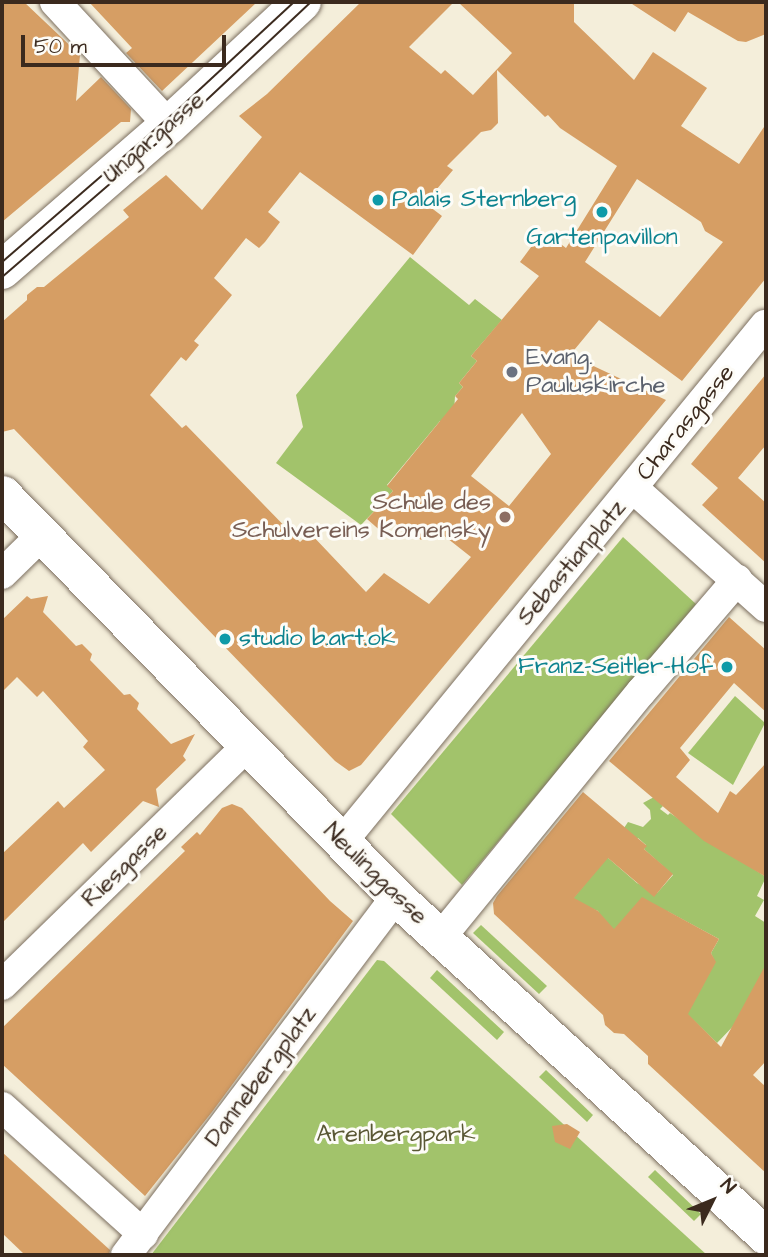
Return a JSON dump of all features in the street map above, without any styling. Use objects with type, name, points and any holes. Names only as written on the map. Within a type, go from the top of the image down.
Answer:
[{"type":"main road","name":"Ungargasse","points":[[2,270],[169,125],[302,2]]},
{"type":"street","points":[[55,2],[169,125]]},
{"type":"street","name":"Charasgasse","points":[[634,489],[765,325]]},
{"type":"street","name":"Sebastianplatz","points":[[342,842],[634,489],[766,607]]},
{"type":"street","name":"Neulinggasse","points":[[2,494],[396,897],[766,1236]]},
{"type":"street","points":[[2,574],[41,536]]},
{"type":"street","points":[[441,937],[641,692],[737,580]]},
{"type":"street","name":"Riesgasse","points":[[2,985],[247,746]]},
{"type":"street","name":"Dannebergplatz","points":[[135,1245],[396,897]]},
{"type":"street","points":[[2,1107],[135,1245]]},
{"type":"green space","points":[[410,257],[469,305],[475,299],[502,320],[471,356],[477,361],[459,383],[463,387],[455,396],[453,430],[440,421],[387,485],[393,491],[361,525],[276,463],[303,427],[296,395]]},
{"type":"green space","points":[[623,537],[696,604],[462,885],[391,814]]},
{"type":"green space","points":[[735,696],[765,723],[733,785],[688,753]]},
{"type":"green space","points":[[654,797],[663,806],[660,809],[668,815],[670,813],[766,877],[757,896],[764,900],[755,916],[766,923],[766,980],[740,1019],[717,1043],[685,1012],[715,962],[711,953],[719,939],[667,911],[608,936],[598,911],[571,901],[607,857],[637,883],[657,893],[673,875],[644,849],[646,845],[638,838],[634,841],[624,828],[628,822],[643,827],[651,819],[650,810],[643,803]]},
{"type":"green space","points":[[481,925],[547,986],[539,994],[473,933]]},
{"type":"green space","name":"Arenbergpark","points":[[377,960],[384,961],[707,1255],[151,1255]]},
{"type":"green space","points":[[437,970],[504,1032],[497,1040],[430,978]]},
{"type":"green space","points":[[546,1070],[593,1115],[587,1122],[539,1077]]},
{"type":"green space","points":[[655,1170],[701,1214],[694,1221],[648,1177]]},
{"type":"building","points":[[2,2],[24,2],[80,55],[76,101],[101,77],[131,109],[130,122],[121,122],[2,222]]},
{"type":"building","points":[[89,2],[257,2],[162,91],[126,53],[132,48]]},
{"type":"building","points":[[361,2],[454,2],[409,47],[441,74],[445,70],[473,95],[512,53],[458,2],[574,2],[574,22],[634,80],[653,52],[707,88],[681,126],[739,164],[766,124],[766,278],[682,381],[599,320],[570,355],[666,400],[361,765],[349,771],[335,761],[14,429],[2,432],[2,322],[27,300],[27,295],[37,287],[44,287],[129,217],[123,210],[166,175],[202,210],[262,137],[239,116],[267,94]],"holes":[[[497,70],[545,117],[548,115],[560,128],[617,166],[566,248],[558,242],[554,246],[540,235],[520,262],[539,276],[471,356],[477,361],[459,383],[463,387],[455,396],[458,399],[387,486],[393,491],[367,519],[383,533],[393,521],[404,531],[407,527],[421,540],[433,527],[471,557],[429,604],[384,573],[366,592],[310,533],[300,542],[186,425],[182,428],[150,395],[181,357],[186,361],[199,345],[194,341],[232,295],[214,278],[246,238],[259,248],[265,242],[280,222],[268,212],[300,172],[413,255],[442,216],[425,203],[453,170],[447,166],[481,132],[491,130],[498,123]],[[637,179],[701,222],[705,231],[723,242],[660,317],[585,262]],[[522,413],[551,454],[509,506],[471,476]]]},
{"type":"building","points":[[629,2],[766,2],[766,34],[746,42],[738,41],[688,12],[675,32]]},
{"type":"building","points":[[766,374],[766,445],[738,478],[766,503],[766,563],[702,505],[718,488],[691,464]]},
{"type":"building","points":[[27,596],[31,599],[48,596],[43,612],[76,646],[82,644],[92,654],[90,660],[124,695],[130,694],[139,703],[137,709],[171,744],[195,734],[183,756],[186,760],[156,789],[159,807],[143,801],[91,852],[83,843],[2,923],[2,854],[58,801],[64,808],[105,770],[83,747],[88,741],[43,691],[37,697],[17,677],[2,692],[2,620]]},
{"type":"building","points":[[729,617],[766,650],[766,712],[734,683],[680,748],[690,760],[676,777],[718,813],[730,791],[736,795],[766,763],[766,877],[704,841],[609,761]]},
{"type":"building","points":[[583,792],[647,846],[644,849],[673,874],[654,897],[608,858],[574,898],[598,911],[614,929],[642,897],[719,939],[711,953],[716,962],[688,1014],[721,1047],[766,964],[766,1061],[753,1075],[766,1087],[766,1173],[648,1064],[648,1056],[624,1034],[614,1033],[605,1025],[603,1015],[494,914],[493,903],[497,896]]},
{"type":"building","points":[[232,804],[242,808],[330,901],[353,921],[212,1112],[145,1196],[2,1064],[2,1028],[185,851],[181,847],[197,832],[200,835],[222,808]]},
{"type":"building","points":[[567,1124],[580,1132],[570,1149],[555,1142],[552,1126]]},
{"type":"building","points":[[2,1152],[110,1250],[109,1255],[25,1255],[2,1233]]},
{"type":"tram line","points":[[2,262],[172,115],[294,2]]},
{"type":"tram line","points":[[2,277],[198,108],[311,2]]},
{"type":"place","name":"Palais Sternberg","points":[[378,200]]},
{"type":"place","name":"Gartenpavillon","points":[[602,212]]},
{"type":"place","name":"Evang. Pauluskirche","points":[[512,372]]},
{"type":"place","name":"Schule des Schulvereins Komensky","points":[[505,517]]},
{"type":"place","name":"studio b.art.ok","points":[[225,639]]},
{"type":"place","name":"Franz-Seitler-Hof","points":[[727,667]]}]
